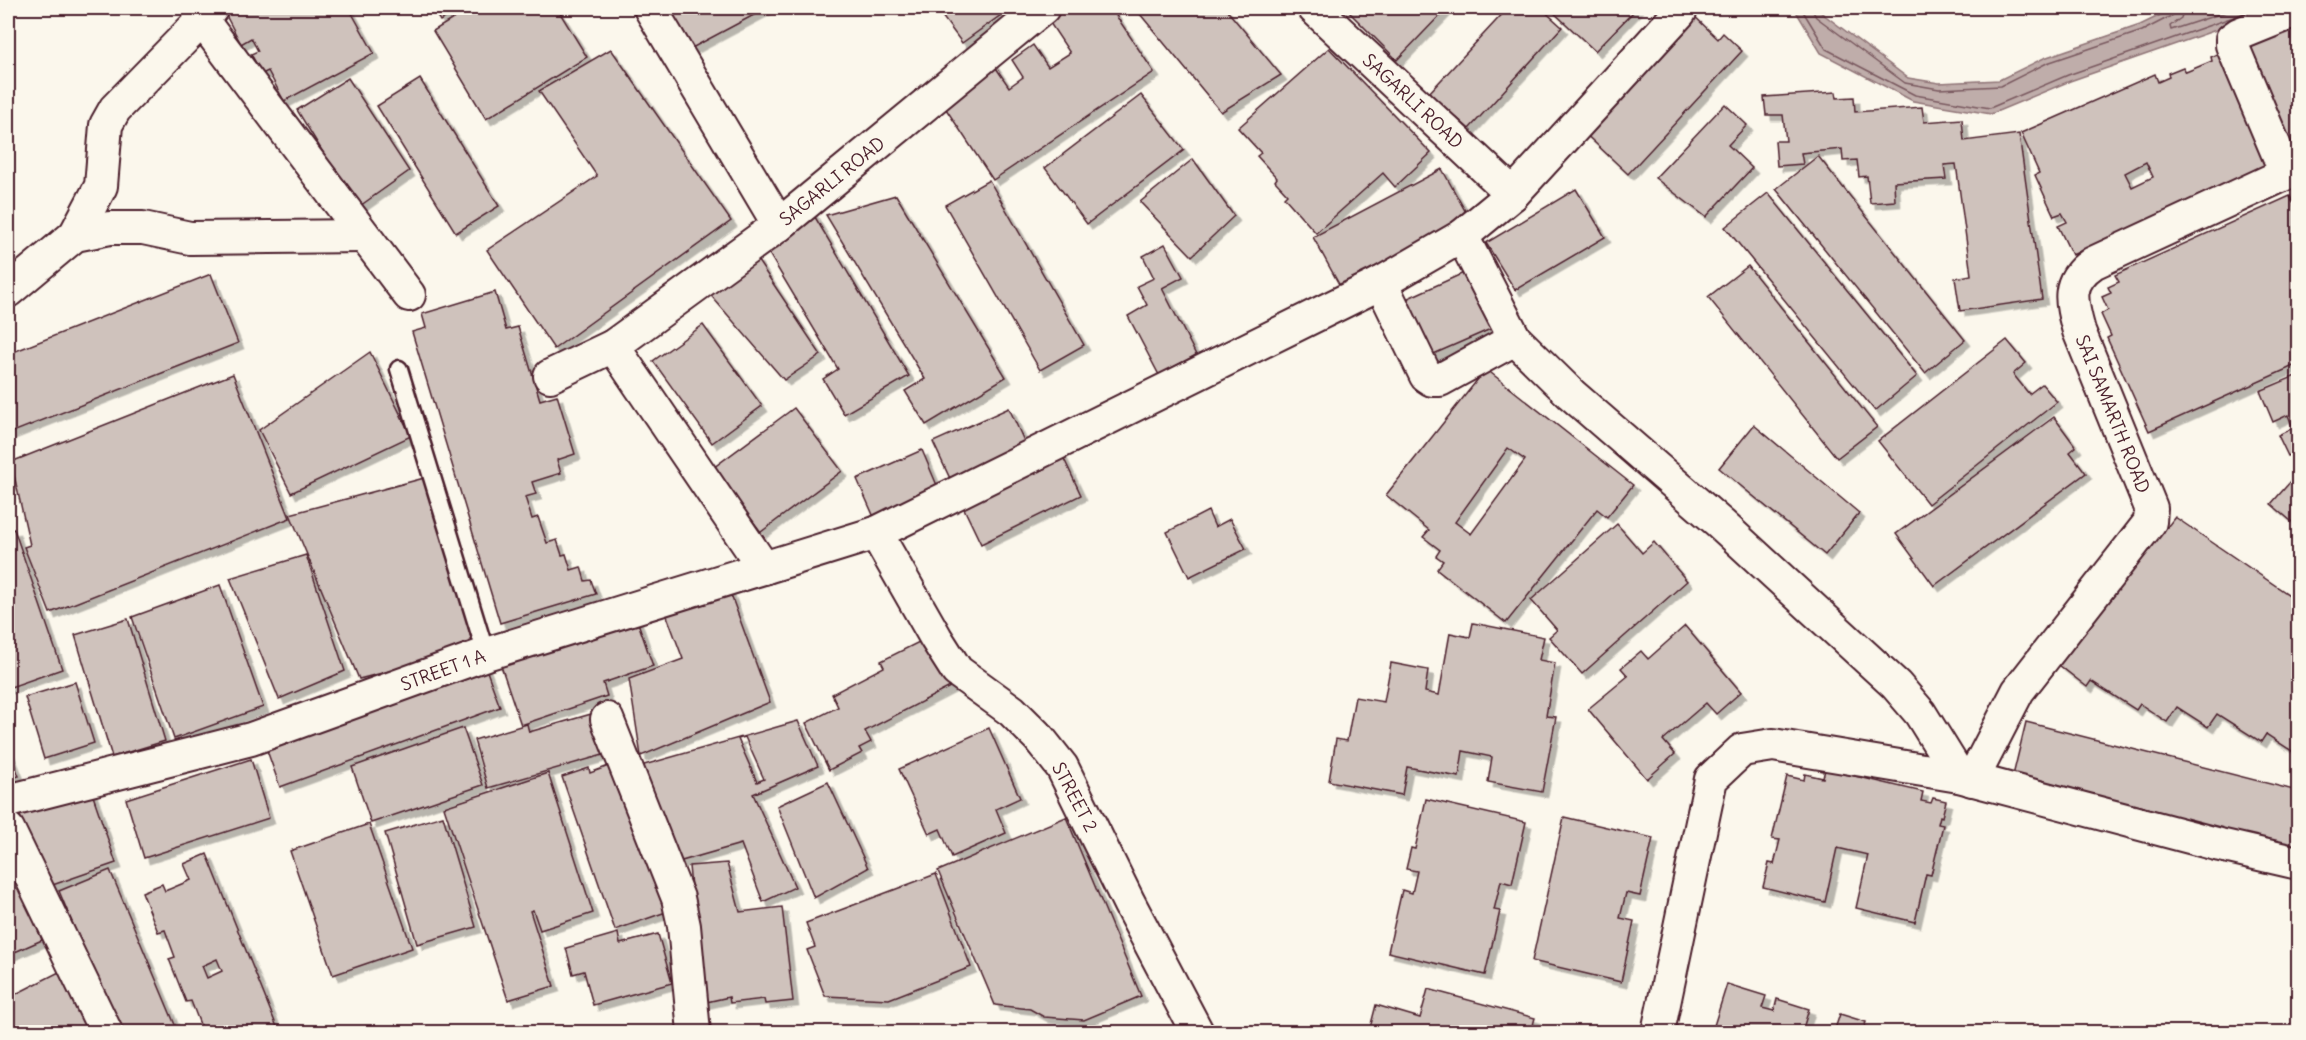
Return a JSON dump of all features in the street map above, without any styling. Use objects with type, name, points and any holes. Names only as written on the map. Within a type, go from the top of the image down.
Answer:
[{"type":"street","points":[[650,8],[779,225]]},
{"type":"street","name":"SAGARLI ROAD","points":[[550,376],[613,346],[779,225],[1044,8]]},
{"type":"street","name":"SAGARLI ROAD","points":[[1314,8],[1513,194]]},
{"type":"street","name":"STREET 1 A","points":[[8,801],[251,739],[486,654],[876,533],[1381,283],[1462,236],[1513,194],[1681,10]]},
{"type":"street","points":[[2292,170],[2232,45],[2232,39],[2298,10]]},
{"type":"street","points":[[8,291],[75,235],[101,186],[106,125],[116,109],[207,14],[364,236],[409,295]]},
{"type":"street","name":"SAI SAMARTH ROAD","points":[[1965,778],[2018,691],[2150,522],[2151,508],[2079,331],[2073,306],[2073,284],[2080,272],[2094,263],[2292,170]]},
{"type":"street","points":[[75,235],[110,228],[143,228],[190,238],[364,236]]},
{"type":"street","points":[[1462,236],[1515,339],[1571,394],[1721,524],[1896,685],[1920,713],[1965,778]]},
{"type":"street","points":[[1381,283],[1426,376],[1432,380],[1440,380],[1515,339]]},
{"type":"street","points":[[613,346],[764,568]]},
{"type":"street","name":"STREET 2","points":[[876,533],[957,671],[1012,711],[1039,738],[1062,767],[1129,903],[1197,1032]]},
{"type":"street","points":[[607,719],[678,898],[684,926],[694,1032]]},
{"type":"street","points":[[1658,1032],[1711,779],[1742,750],[1773,745],[1965,778],[2220,845],[2298,863]]},
{"type":"street","points":[[8,829],[106,1032]]},
{"type":"lane","points":[[399,369],[486,654]]},
{"type":"water","points":[[1794,8],[1815,8],[1908,78],[1939,83],[1999,80],[2044,58],[2140,25],[2175,8],[2279,8],[2070,81],[1991,114],[1913,101],[1821,53]]},
{"type":"building","points":[[222,8],[349,8],[374,53],[284,101],[268,71],[262,74],[251,54],[258,51],[251,38],[241,44]]},
{"type":"building","points":[[432,8],[462,8],[440,21]]},
{"type":"building","points":[[471,8],[557,8],[587,57],[486,119],[433,31]]},
{"type":"building","points":[[667,8],[767,8],[690,49]]},
{"type":"building","points":[[936,8],[1002,8],[1005,12],[962,43]]},
{"type":"building","points":[[1066,8],[1111,8],[1154,72],[993,180],[938,97],[992,62],[1009,87],[1023,77],[1012,60],[1033,45],[1048,67],[1070,53],[1048,20]]},
{"type":"building","points":[[1135,8],[1225,8],[1281,75],[1221,112]]},
{"type":"building","points":[[1345,8],[1447,8],[1397,60]]},
{"type":"building","points":[[1508,8],[1541,8],[1562,27],[1469,129],[1429,93]]},
{"type":"building","points":[[1549,8],[1637,8],[1595,51]]},
{"type":"building","points":[[1688,10],[1718,39],[1723,33],[1742,51],[1628,174],[1578,127]]},
{"type":"building","points":[[2298,18],[2298,158],[2289,162],[2246,43]]},
{"type":"building","points":[[1329,48],[1431,153],[1395,187],[1383,173],[1316,233],[1284,197],[1287,194],[1275,181],[1277,178],[1257,156],[1261,153],[1238,128]]},
{"type":"building","points":[[611,49],[731,221],[554,349],[487,250],[597,176],[539,91]]},
{"type":"building","points":[[2226,49],[2277,164],[2072,255],[2058,226],[2067,222],[2062,213],[2054,216],[2035,175],[2039,173],[2021,133],[2155,74],[2158,82],[2169,77],[2168,73],[2183,67],[2186,72],[2212,61],[2211,57]],"holes":[[[2146,162],[2153,177],[2132,187],[2125,173]]]},
{"type":"building","points":[[348,78],[409,171],[357,208],[297,110]]},
{"type":"building","points":[[420,79],[499,206],[456,233],[377,106]]},
{"type":"building","points":[[1836,92],[1837,98],[1854,97],[1855,112],[1922,107],[1924,122],[1962,119],[1964,141],[2019,134],[2042,299],[1960,311],[1955,278],[1971,275],[1956,164],[1944,165],[1946,179],[1894,182],[1895,201],[1870,203],[1867,176],[1859,177],[1857,160],[1843,161],[1842,149],[1801,153],[1803,164],[1777,166],[1775,141],[1786,141],[1783,115],[1766,115],[1764,97]]},
{"type":"building","points":[[1141,95],[1184,150],[1087,224],[1045,168]]},
{"type":"building","points":[[1725,104],[1747,125],[1728,145],[1752,168],[1706,217],[1655,178]]},
{"type":"building","points":[[1818,156],[1965,340],[1925,373],[1776,189]]},
{"type":"building","points":[[1193,159],[1234,216],[1192,256],[1140,202]]},
{"type":"building","points":[[1442,169],[1469,218],[1340,286],[1313,237]]},
{"type":"building","points":[[989,180],[1084,345],[1040,370],[945,205]]},
{"type":"building","points":[[1576,189],[1605,237],[1515,290],[1486,243]]},
{"type":"building","points":[[1768,193],[1917,376],[1875,411],[1725,227]]},
{"type":"building","points":[[896,195],[1006,377],[926,425],[905,391],[925,379],[826,215]]},
{"type":"building","points":[[2290,196],[2298,214],[2298,364],[2149,431],[2107,338],[2111,336],[2101,314],[2108,310],[2102,297],[2111,293],[2108,287],[2119,282],[2115,275]]},
{"type":"building","points":[[812,212],[909,376],[844,414],[823,379],[838,369],[762,242]]},
{"type":"building","points":[[1165,244],[1183,277],[1162,288],[1196,355],[1159,375],[1128,316],[1147,305],[1137,286],[1154,278],[1143,256]]},
{"type":"building","points":[[756,258],[821,355],[784,380],[707,291]]},
{"type":"building","points":[[1748,266],[1877,427],[1837,458],[1708,297]]},
{"type":"building","points":[[1468,271],[1493,328],[1429,356],[1404,300]]},
{"type":"building","points":[[211,274],[238,343],[8,434],[8,354]]},
{"type":"building","points":[[495,292],[506,330],[518,327],[540,400],[557,395],[575,454],[557,460],[561,473],[532,482],[536,494],[525,497],[532,519],[538,517],[547,543],[557,540],[562,555],[566,554],[571,570],[581,567],[585,581],[591,580],[596,594],[500,623],[412,332],[426,328],[422,314]]},
{"type":"building","points":[[703,325],[762,406],[712,443],[653,361]]},
{"type":"building","points":[[2007,340],[2026,363],[2013,374],[2029,394],[2042,384],[2057,402],[1928,504],[1878,441]]},
{"type":"building","points":[[370,352],[411,436],[291,493],[259,430]]},
{"type":"building","points":[[1486,369],[1633,485],[1607,517],[1597,509],[1506,623],[1437,569],[1443,561],[1436,556],[1440,550],[1423,537],[1429,530],[1386,495]],"holes":[[[1508,448],[1525,460],[1471,534],[1455,522]]]},
{"type":"building","points":[[233,374],[290,518],[50,613],[24,547],[30,545],[11,462]]},
{"type":"building","points":[[2298,375],[2298,451],[2288,456],[2278,435],[2293,428],[2288,415],[2273,422],[2260,391]]},
{"type":"building","points":[[794,408],[842,471],[761,532],[713,468]]},
{"type":"building","points":[[1009,408],[1029,452],[953,485],[933,442]]},
{"type":"building","points":[[2054,417],[2076,447],[2070,452],[2086,473],[1934,586],[1896,534]]},
{"type":"building","points":[[1754,425],[1859,513],[1825,555],[1719,468]]},
{"type":"building","points":[[1058,446],[1081,495],[981,544],[957,494]]},
{"type":"building","points":[[922,450],[942,497],[878,526],[857,479]]},
{"type":"building","points":[[2298,473],[2298,527],[2271,504]]},
{"type":"building","points":[[428,477],[474,649],[359,679],[290,514]]},
{"type":"building","points":[[1208,511],[1215,527],[1230,519],[1246,549],[1189,577],[1167,532]]},
{"type":"building","points":[[2175,517],[2298,601],[2298,755],[2266,734],[2261,742],[2217,714],[2208,727],[2177,707],[2167,722],[2140,704],[2136,710],[2091,681],[2087,687],[2059,665]]},
{"type":"building","points":[[1617,524],[1642,553],[1654,542],[1687,581],[1582,674],[1549,637],[1557,630],[1531,600]]},
{"type":"building","points":[[14,529],[62,669],[8,688],[8,531]]},
{"type":"building","points":[[306,555],[345,671],[279,699],[230,578]]},
{"type":"building","points":[[727,584],[770,702],[641,756],[629,679],[683,659],[664,608]]},
{"type":"building","points":[[220,585],[263,707],[174,739],[132,617]]},
{"type":"building","points":[[634,611],[653,666],[603,683],[607,696],[521,725],[498,657]]},
{"type":"building","points":[[128,619],[165,741],[112,757],[75,635]]},
{"type":"building","points":[[1473,623],[1544,637],[1539,660],[1555,663],[1546,716],[1556,717],[1542,792],[1488,782],[1492,757],[1463,751],[1459,777],[1407,767],[1402,795],[1329,781],[1336,739],[1347,741],[1355,697],[1384,702],[1391,663],[1428,670],[1425,692],[1439,695],[1450,633],[1470,637]]},
{"type":"building","points":[[1685,626],[1741,692],[1716,714],[1706,703],[1663,740],[1675,754],[1647,779],[1588,709],[1628,676],[1621,668],[1641,651],[1648,659]]},
{"type":"building","points":[[929,637],[954,685],[865,731],[871,742],[859,748],[862,753],[829,770],[806,723],[838,707],[832,694],[884,667],[881,661]]},
{"type":"building","points":[[484,663],[500,707],[280,787],[264,742]]},
{"type":"building","points":[[75,682],[94,743],[44,759],[25,697]]},
{"type":"building","points":[[598,712],[610,753],[488,788],[474,740],[527,724],[529,732]]},
{"type":"building","points":[[798,721],[818,766],[753,794],[795,887],[763,902],[741,844],[678,862],[637,767]],"holes":[[[745,737],[764,779],[757,782],[738,739]]]},
{"type":"building","points":[[2026,722],[2298,791],[2298,855],[2011,784]]},
{"type":"building","points":[[463,728],[483,785],[371,823],[352,767]]},
{"type":"building","points":[[989,728],[1020,798],[996,809],[1006,833],[952,857],[940,829],[929,834],[899,769]]},
{"type":"building","points":[[8,749],[19,776],[8,779]]},
{"type":"building","points":[[251,759],[269,818],[144,858],[126,799]]},
{"type":"building","points":[[614,764],[666,912],[615,930],[562,777],[589,768],[590,773]]},
{"type":"building","points":[[1825,769],[1923,792],[1921,801],[1931,803],[1933,798],[1946,801],[1938,824],[1943,825],[1931,875],[1926,874],[1915,922],[1856,908],[1868,855],[1837,848],[1825,902],[1763,887],[1769,863],[1774,864],[1780,840],[1772,839],[1787,776],[1804,780],[1805,774],[1823,778]]},
{"type":"building","points":[[548,773],[593,913],[540,930],[533,910],[530,911],[554,986],[508,1000],[444,807]]},
{"type":"building","points":[[828,782],[868,868],[814,898],[777,806]]},
{"type":"building","points":[[89,784],[116,863],[41,889],[13,810]]},
{"type":"building","points":[[1426,799],[1526,822],[1512,884],[1501,881],[1494,910],[1500,911],[1485,975],[1388,952],[1402,890],[1412,893],[1417,871],[1406,869],[1411,848],[1415,849]]},
{"type":"building","points":[[443,816],[476,927],[417,944],[385,833]]},
{"type":"building","points":[[1066,817],[1141,996],[1084,1020],[1044,1017],[1030,1009],[995,1005],[938,871]]},
{"type":"building","points":[[1564,817],[1653,838],[1640,896],[1626,893],[1620,918],[1634,921],[1621,982],[1532,961]]},
{"type":"building","points":[[369,824],[412,948],[333,975],[290,851]]},
{"type":"building","points":[[8,854],[42,940],[8,955]]},
{"type":"building","points":[[207,854],[279,1032],[199,1032],[197,1029],[201,1027],[191,1001],[186,1002],[169,959],[175,957],[165,930],[158,932],[142,892],[162,884],[165,891],[191,880],[184,864]],"holes":[[[217,959],[222,971],[207,978],[202,966]]]},
{"type":"building","points":[[727,863],[740,912],[782,907],[793,1001],[765,1004],[764,999],[730,1003],[729,997],[702,1003],[689,866]]},
{"type":"building","points":[[110,870],[178,1032],[118,1032],[59,891]]},
{"type":"building","points":[[936,874],[971,967],[889,999],[825,996],[807,950],[815,947],[806,923]]},
{"type":"building","points":[[618,933],[620,944],[658,934],[672,983],[593,1005],[584,971],[573,974],[566,948]]},
{"type":"building","points":[[61,971],[92,1032],[8,1032],[8,998]]},
{"type":"building","points":[[1727,984],[1766,996],[1762,1008],[1774,1011],[1777,999],[1809,1009],[1802,1032],[1712,1032]]},
{"type":"building","points":[[1428,989],[1535,1018],[1531,1032],[1369,1032],[1376,1005],[1420,1018]]},
{"type":"building","points":[[1840,1014],[1866,1022],[1863,1032],[1834,1032]]}]
